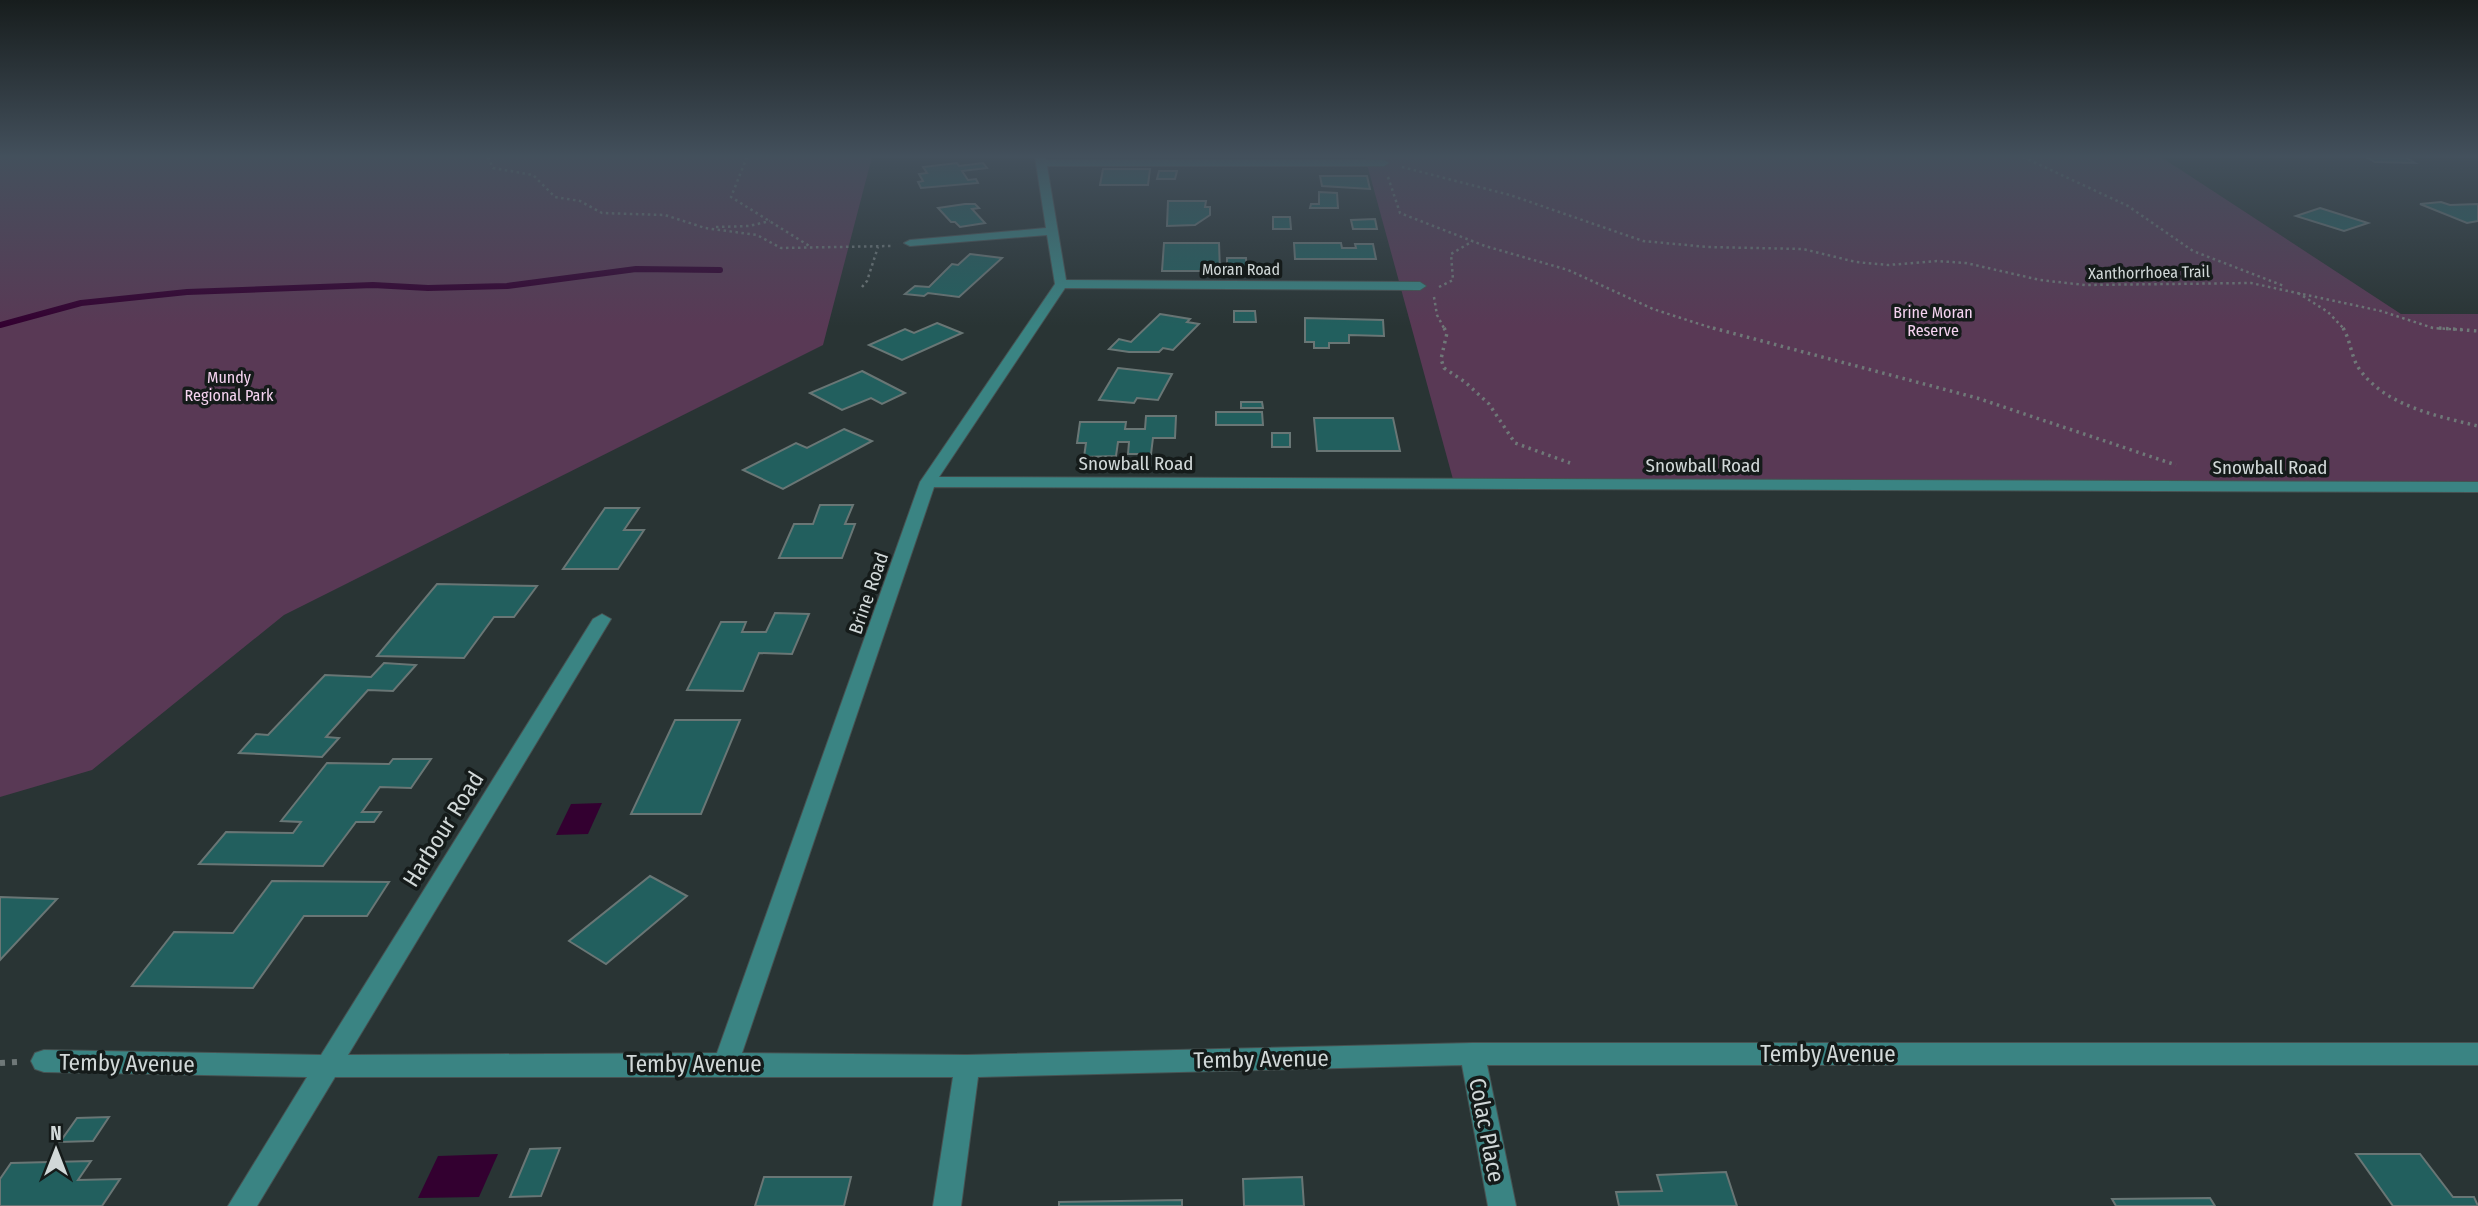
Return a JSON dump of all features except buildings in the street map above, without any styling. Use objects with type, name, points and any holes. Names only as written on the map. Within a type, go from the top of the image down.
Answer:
[{"type":"street","points":[[1050,213],[1061,284]]},
{"type":"street","points":[[910,243],[1053,231]]},
{"type":"street","name":"Moran Road","points":[[1061,284],[1420,286]]},
{"type":"street","name":"Brine Road","points":[[726,1064],[928,482],[1061,284]]},
{"type":"street","name":"Snowball Road","points":[[928,482],[2478,487]]},
{"type":"street","name":"Harbour Road","points":[[242,1206],[602,619]]},
{"type":"street","name":"Temby Avenue","points":[[44,1061],[328,1066],[967,1066],[1472,1054],[2478,1054]]},
{"type":"street","name":"Colac Place","points":[[1472,1054],[1502,1206]]},
{"type":"street","points":[[947,1206],[967,1066]]},
{"type":"path","points":[[611,213],[665,215],[705,228],[757,235],[781,248],[878,247],[910,243]]},
{"type":"path","points":[[756,213],[794,234],[808,246],[822,249]]},
{"type":"path","points":[[1400,213],[1473,242],[1568,270],[1653,309],[1736,336],[1977,398],[2057,427],[2129,448],[2189,470],[2205,486]]},
{"type":"path","name":"Xanthorrhoea Trail","points":[[1560,213],[1643,241],[1670,245],[1803,248],[1856,262],[1888,265],[1937,261],[1966,263],[2040,280],[2085,285],[2251,283],[2292,290]]},
{"type":"path","name":"Xanthorrhoea Trail","points":[[2139,213],[2193,251],[2292,290]]},
{"type":"path","points":[[705,228],[749,226],[771,221]]},
{"type":"path","points":[[1420,286],[1440,287],[1453,281],[1451,254],[1473,242]]},
{"type":"path","points":[[862,287],[867,281],[878,247]]},
{"type":"path","points":[[1420,286],[1432,292],[1437,315],[1447,333],[1441,359],[1444,368],[1465,382],[1489,404],[1516,443],[1574,464]]},
{"type":"path","points":[[2292,290],[2381,311],[2433,328],[2478,331]]},
{"type":"path","points":[[2292,290],[2336,318],[2348,336],[2359,369],[2392,397],[2425,412],[2478,426]]},
{"type":"green space","name":"Mundy Regional Park","points":[[0,213],[857,213],[823,345],[284,615],[92,770],[0,797]]},
{"type":"green space","name":"Brine Moran Reserve","points":[[1380,213],[2247,213],[2401,314],[2478,314],[2478,487],[1454,483]]},
{"type":"shaded area","points":[[602,803],[588,834],[556,835],[571,804]]},
{"type":"shaded area","points":[[498,1154],[479,1197],[418,1198],[438,1156]]},
{"type":"waterway","points":[[0,325],[81,303],[187,292],[373,285],[428,288],[507,286],[636,269],[720,270]]}]
